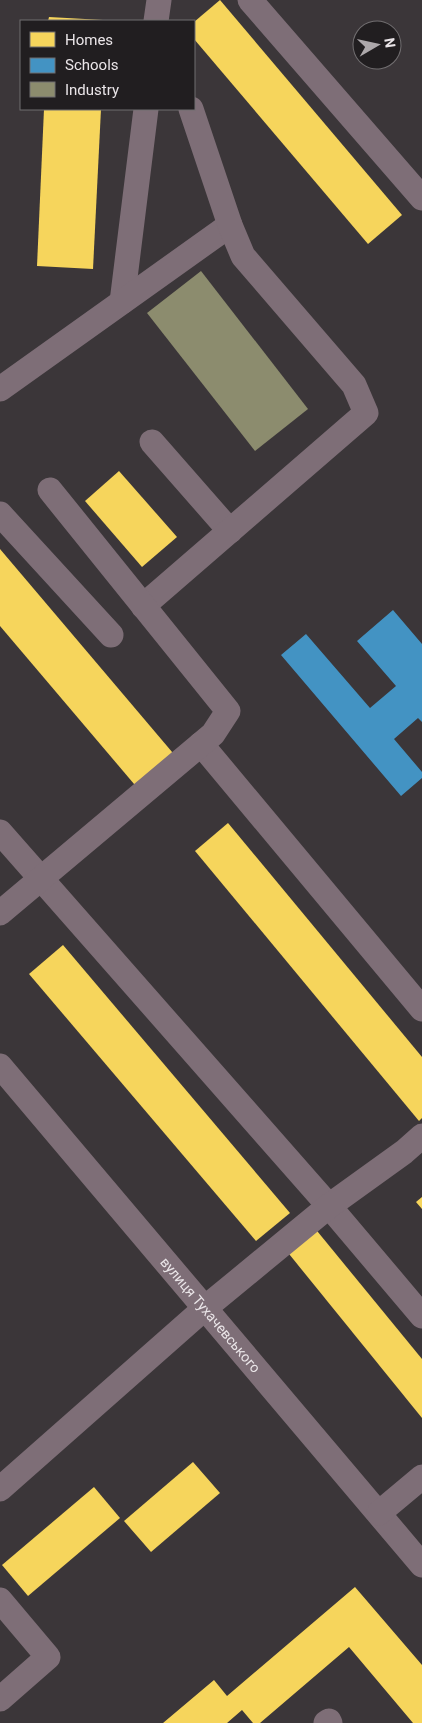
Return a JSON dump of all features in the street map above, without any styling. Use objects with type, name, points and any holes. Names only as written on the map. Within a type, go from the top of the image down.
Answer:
[{"type":"street","points":[[156,20],[159,0]]},
{"type":"street","points":[[171,0],[173,20]]},
{"type":"street","points":[[250,0],[422,198]]},
{"type":"street","points":[[122,302],[146,110]]},
{"type":"street","points":[[143,606],[366,414],[354,385],[242,256],[230,226],[191,110]]},
{"type":"street","points":[[0,389],[230,226]]},
{"type":"street","points":[[152,442],[230,531]]},
{"type":"street","points":[[0,913],[201,744],[212,734],[228,711],[50,490]]},
{"type":"street","points":[[0,514],[111,635]]},
{"type":"street","points":[[201,744],[422,1009]]},
{"type":"street","points":[[0,832],[330,1206],[422,1316]]},
{"type":"street","name":"вулиця Тухачевського","points":[[0,1066],[422,1565]]},
{"type":"street","points":[[0,1489],[205,1308],[330,1206],[404,1152],[422,1136]]},
{"type":"street","points":[[379,1513],[422,1477]]},
{"type":"street","points":[[0,1600],[48,1657],[0,1699]]},
{"type":"street","points":[[326,1723],[329,1721],[330,1723]]},
{"type":"building: Homes","points":[[220,0],[402,215],[368,244],[195,40],[195,21]]},
{"type":"building: Homes","points":[[49,17],[103,20],[48,20]]},
{"type":"building: Homes","points":[[44,110],[101,110],[93,269],[37,266]]},
{"type":"building: Homes","points":[[119,471],[177,537],[142,567],[85,501]]},
{"type":"building: Homes","points":[[0,549],[178,759],[140,791],[0,626]]},
{"type":"building: Homes","points":[[228,823],[422,1057],[422,1118],[419,1121],[195,851]]},
{"type":"building: Homes","points":[[63,945],[290,1213],[256,1241],[29,974]]},
{"type":"building: Homes","points":[[422,1197],[422,1209],[416,1202]]},
{"type":"building: Homes","points":[[313,1226],[422,1359],[422,1418],[285,1249]]},
{"type":"building: Homes","points":[[193,1462],[220,1493],[151,1552],[124,1521]]},
{"type":"building: Homes","points":[[94,1487],[120,1518],[28,1596],[2,1565]]},
{"type":"building: Homes","points":[[355,1587],[422,1665],[422,1723],[413,1723],[349,1647],[260,1723],[253,1723],[242,1710],[227,1723],[163,1723],[214,1680],[227,1696]]},
{"type":"building: Schools","points":[[393,610],[422,644],[422,722],[418,718],[394,739],[422,772],[422,778],[401,796],[281,655],[306,634],[370,708],[396,686],[357,641]]},
{"type":"building: Industry","points":[[201,271],[308,409],[255,451],[147,313]]}]
